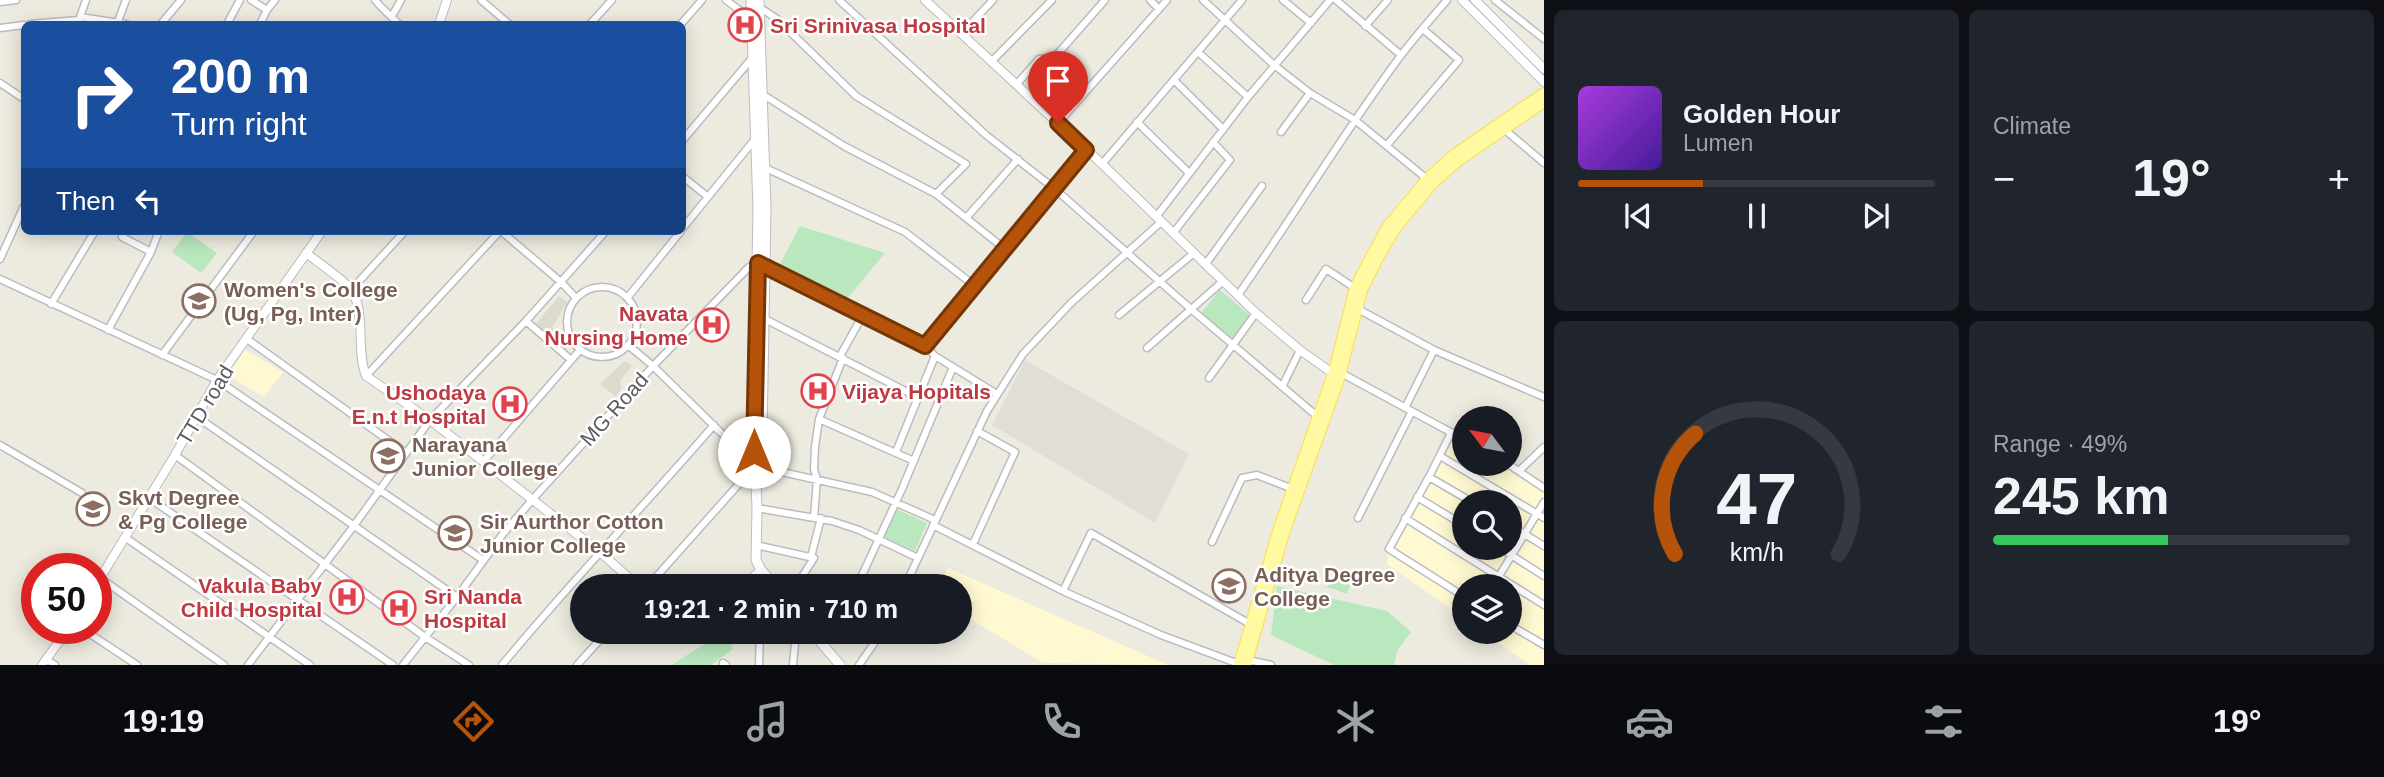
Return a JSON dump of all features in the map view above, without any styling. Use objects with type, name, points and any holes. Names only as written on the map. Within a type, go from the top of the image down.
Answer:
[{"type":"main road","points":[[751,0],[751,19],[762,94],[759,165],[765,319],[762,438],[755,466]]},
{"type":"main road","points":[[759,4],[755,139],[759,165]]},
{"type":"main road","points":[[1243,664],[1338,372],[1356,308],[1378,258],[1394,230],[1417,200],[1459,160],[1544,101]]},
{"type":"main road","points":[[1243,664],[1250,624],[1293,489],[1338,372],[1343,331],[1355,288],[1388,226],[1427,179],[1455,154],[1544,101]]},
{"type":"main road","points":[[762,265],[755,466],[756,560],[765,574]]},
{"type":"main road","points":[[822,644],[840,665]]},
{"type":"street","points":[[0,2],[16,0]]},
{"type":"street","points":[[78,20],[86,0]]},
{"type":"street","points":[[122,21],[126,0]]},
{"type":"street","points":[[164,21],[181,0]]},
{"type":"street","points":[[229,21],[240,0]]},
{"type":"street","points":[[251,0],[267,10]]},
{"type":"street","points":[[262,21],[275,0]]},
{"type":"street","points":[[375,0],[385,13],[396,21]]},
{"type":"street","points":[[392,16],[401,0]]},
{"type":"street","points":[[440,21],[447,0]]},
{"type":"street","points":[[481,0],[506,21]]},
{"type":"street","points":[[684,21],[702,0]]},
{"type":"street","points":[[726,0],[751,19]]},
{"type":"street","points":[[839,0],[916,73],[1319,417]]},
{"type":"street","points":[[925,0],[1102,164],[1158,220],[1174,232],[1256,313],[1328,370],[1338,372],[1451,433],[1389,549],[1452,589]]},
{"type":"street","points":[[961,34],[993,0]]},
{"type":"street","points":[[991,62],[1052,0]]},
{"type":"street","points":[[1016,85],[1039,59],[1054,58],[1105,0]]},
{"type":"street","points":[[1150,0],[1159,9]]},
{"type":"street","points":[[1058,123],[1167,0]]},
{"type":"street","points":[[1203,0],[1274,65],[1310,93],[1355,120],[1427,179]]},
{"type":"street","points":[[1102,164],[1242,0]]},
{"type":"street","points":[[1284,0],[1311,23]]},
{"type":"street","points":[[911,574],[977,431],[1023,354],[1071,303],[1128,252],[1158,220],[1189,173],[1248,97],[1330,0]]},
{"type":"street","points":[[1336,0],[1401,55]]},
{"type":"street","points":[[1365,26],[1388,0]]},
{"type":"street","points":[[1238,295],[1401,55],[1447,0]]},
{"type":"street","points":[[1462,0],[1544,82]]},
{"type":"street","points":[[1475,0],[1544,69]]},
{"type":"street","points":[[1495,0],[1544,39]]},
{"type":"street","points":[[592,21],[607,2]]},
{"type":"street","points":[[759,4],[856,96],[967,164],[936,194]]},
{"type":"street","points":[[0,28],[21,25]]},
{"type":"street","points":[[1387,145],[1459,60],[1423,29]]},
{"type":"street","points":[[1198,52],[1248,97]]},
{"type":"street","points":[[686,136],[756,57]]},
{"type":"street","points":[[1174,80],[1223,129]]},
{"type":"street","points":[[0,83],[21,97]]},
{"type":"street","points":[[1281,132],[1310,93]]},
{"type":"street","points":[[762,94],[844,146],[936,194],[1005,249]]},
{"type":"street","points":[[1137,122],[1189,173]]},
{"type":"street","points":[[1504,129],[1544,163]]},
{"type":"street","points":[[686,225],[755,139]]},
{"type":"street","points":[[1174,232],[1230,160],[1213,142]]},
{"type":"street","points":[[925,346],[1086,150]]},
{"type":"street","points":[[967,217],[1018,159]]},
{"type":"street","points":[[759,165],[905,232],[975,286]]},
{"type":"street","points":[[686,179],[708,197]]},
{"type":"street","points":[[1205,265],[1262,186]]},
{"type":"street","points":[[0,259],[21,213]]},
{"type":"street","points":[[51,304],[93,235]]},
{"type":"street","points":[[123,235],[122,237],[151,252]]},
{"type":"street","points":[[108,330],[151,252],[157,235]]},
{"type":"street","points":[[162,355],[251,235]]},
{"type":"street","name":"TTD road","points":[[112,560],[218,380],[319,235]]},
{"type":"street","points":[[351,290],[401,235]]},
{"type":"street","points":[[366,376],[496,235]]},
{"type":"street","points":[[505,235],[576,298]]},
{"type":"street","points":[[248,665],[430,420],[562,283],[603,235]]},
{"type":"street","points":[[628,297],[678,235]]},
{"type":"street","points":[[306,253],[351,290],[359,325],[362,368],[366,376],[430,420],[625,574]]},
{"type":"street","points":[[1119,315],[1194,253]]},
{"type":"street","points":[[762,265],[925,346],[935,356],[997,394]]},
{"type":"street","name":"MG Road","points":[[403,665],[532,500],[653,366],[749,268],[762,265]]},
{"type":"street","points":[[1306,300],[1326,269],[1355,288]]},
{"type":"street","points":[[0,279],[218,380],[483,560]]},
{"type":"street","points":[[1147,348],[1223,282]]},
{"type":"street","points":[[592,288],[611,288],[628,297],[636,312],[636,330],[628,345],[614,355],[596,356],[580,350],[568,331],[567,319],[576,298],[592,288]]},
{"type":"street","points":[[1356,308],[1434,350],[1544,397]]},
{"type":"street","points":[[1209,378],[1256,313]]},
{"type":"street","points":[[804,574],[814,558],[811,556],[817,518],[817,479],[814,469],[819,419],[842,357],[863,315]]},
{"type":"street","points":[[765,319],[917,397]]},
{"type":"street","points":[[526,321],[570,359]]},
{"type":"street","points":[[247,339],[406,453]]},
{"type":"street","points":[[628,345],[755,466],[859,488],[896,502],[1063,591],[1161,635],[1243,664],[1271,665]]},
{"type":"street","points":[[1282,387],[1300,349]]},
{"type":"street","points":[[483,461],[580,350]]},
{"type":"street","points":[[1358,518],[1434,350]]},
{"type":"street","points":[[896,452],[935,356]]},
{"type":"street","points":[[863,574],[953,367]]},
{"type":"street","points":[[197,416],[457,597]]},
{"type":"street","points":[[819,419],[914,461]]},
{"type":"street","points":[[502,665],[566,589],[714,425]]},
{"type":"street","points":[[972,544],[1015,452],[977,431]]},
{"type":"street","points":[[0,445],[82,493]]},
{"type":"street","points":[[1522,468],[1544,447]]},
{"type":"street","points":[[175,455],[425,637],[469,665]]},
{"type":"street","points":[[1440,456],[1544,518]]},
{"type":"street","points":[[659,574],[755,466]]},
{"type":"street","points":[[1522,472],[1544,488]]},
{"type":"street","points":[[1212,542],[1242,478],[1256,475],[1293,489]]},
{"type":"street","points":[[1429,477],[1452,490]]},
{"type":"street","points":[[1417,497],[1452,518]]},
{"type":"street","points":[[149,498],[393,665]]},
{"type":"street","points":[[1522,539],[1544,502]]},
{"type":"street","points":[[757,508],[817,518],[859,530],[918,558]]},
{"type":"street","points":[[1405,518],[1493,574]]},
{"type":"street","points":[[1522,532],[1544,546]]},
{"type":"street","points":[[1063,591],[1091,533],[1250,624]]},
{"type":"street","points":[[126,538],[310,665]]},
{"type":"street","points":[[757,545],[811,556]]},
{"type":"street","points":[[1520,560],[1544,576]]},
{"type":"street","points":[[756,574],[761,570]]},
{"type":"street","points":[[112,590],[224,665]]},
{"type":"street","points":[[1522,592],[1544,605]]},
{"type":"street","points":[[1522,632],[1544,645]]},
{"type":"street","points":[[55,665],[44,662],[57,644]]},
{"type":"street","points":[[105,644],[137,665]]},
{"type":"street","points":[[577,665],[596,644]]},
{"type":"street","points":[[760,644],[760,665]]},
{"type":"street","points":[[793,665],[795,644]]},
{"type":"street","points":[[859,665],[874,644]]},
{"type":"shaded area","points":[[559,296],[567,302],[552,328],[569,347],[565,350],[536,324]]},
{"type":"shaded area","points":[[245,350],[283,372],[264,397],[227,375]]},
{"type":"shaded area","points":[[1025,360],[1189,454],[1155,523],[992,425]]},
{"type":"shaded area","points":[[625,361],[632,366],[620,381],[621,390],[616,397],[600,384]]},
{"type":"shaded area","points":[[1451,433],[1452,476],[1522,476],[1544,489],[1544,665],[1530,665],[1500,644],[1522,644],[1522,574],[1452,574],[1452,610],[1387,564],[1389,549]]},
{"type":"shaded area","points":[[948,568],[962,574],[945,574]]},
{"type":"shaded area","points":[[972,579],[1168,665],[1043,663],[972,620]]},
{"type":"green space","points":[[800,226],[885,253],[846,300],[839,299],[779,266]]},
{"type":"green space","points":[[185,235],[191,235],[217,253],[201,273],[172,252]]},
{"type":"green space","points":[[1220,290],[1251,316],[1233,339],[1201,313]]},
{"type":"green space","points":[[896,509],[927,523],[915,551],[883,537]]},
{"type":"green space","points":[[1332,577],[1350,585],[1347,594],[1327,587]]},
{"type":"green space","points":[[1277,586],[1387,611],[1411,632],[1397,651],[1394,665],[1334,665],[1271,635]]},
{"type":"green space","points":[[704,644],[733,644],[732,650],[711,665],[672,665]]},
{"type":"place","name":"Sri Srinivasa Hospital","points":[[745,25]]},
{"type":"place","name":"Women's College (Ug, Pg, Inter)","points":[[199,301]]},
{"type":"place","name":"Navata Nursing Home","points":[[712,325]]},
{"type":"place","name":"Vijaya Hopitals","points":[[818,391]]},
{"type":"place","name":"Ushodaya E.n.t Hospital","points":[[510,404]]},
{"type":"place","name":"Narayana Junior College","points":[[388,456]]},
{"type":"place","name":"Skvt Degree & Pg College","points":[[93,509]]},
{"type":"place","name":"Sir Aurthor Cotton Junior College","points":[[455,533]]},
{"type":"place","name":"Aditya Degree College","points":[[1229,586]]},
{"type":"place","name":"Vakula Baby Child Hospital","points":[[347,597]]},
{"type":"place","name":"Sri Nanda Hospital","points":[[399,608]]},
{"type":"route","points":[[754,452],[758,263],[925,346],[1086,150],[1058,123]]}]
